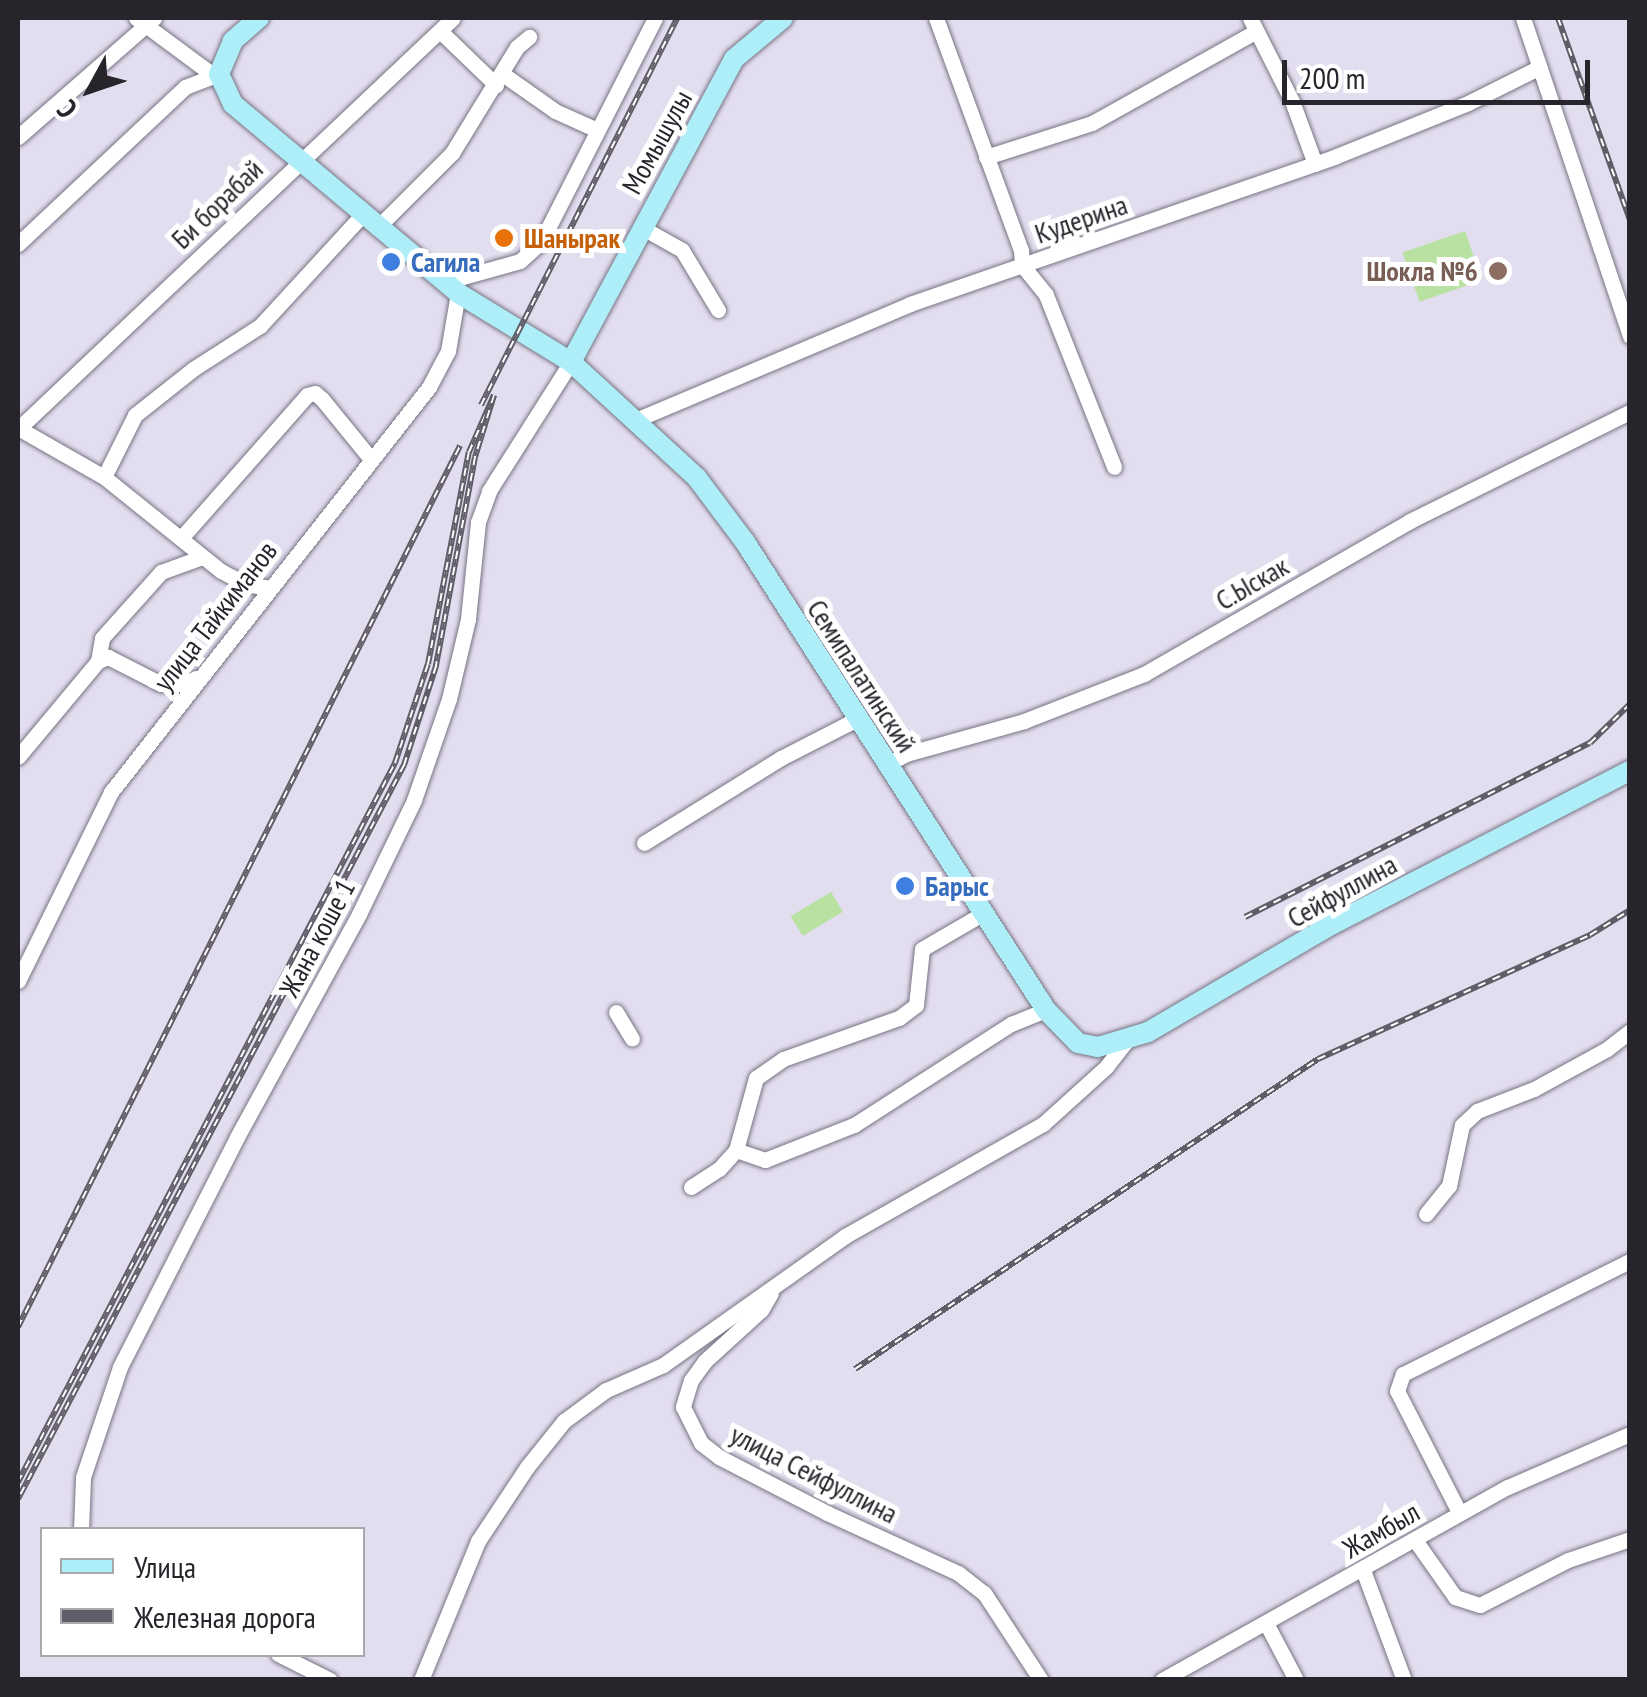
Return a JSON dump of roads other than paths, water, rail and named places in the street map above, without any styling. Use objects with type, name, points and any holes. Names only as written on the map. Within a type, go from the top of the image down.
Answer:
[{"type":"main road","points":[[216,74],[233,41],[259,18]]},
{"type":"main road","name":"Момышулы","points":[[571,362],[734,59],[782,18]]},
{"type":"main road","name":"Семипалатинский","points":[[216,74],[233,104],[297,162],[452,287],[571,362],[638,419],[696,478],[745,542],[1046,1010],[1078,1043]]},
{"type":"main road","name":"Сейфуллина","points":[[1078,1043],[1098,1046],[1126,1040],[1259,970],[1333,924],[1630,771]]},
{"type":"street","name":"Би борабай","points":[[18,428],[453,18]]},
{"type":"street","points":[[452,287],[508,266],[541,242],[655,18]]},
{"type":"street","points":[[936,18],[1021,250],[1022,265],[1046,295],[1114,466]]},
{"type":"street","points":[[1523,18],[1630,336]]},
{"type":"street","points":[[18,138],[146,21],[216,74]]},
{"type":"street","points":[[986,156],[1092,123],[1252,25],[1292,101],[1314,164]]},
{"type":"street","points":[[440,31],[500,80],[597,130]]},
{"type":"street","points":[[104,477],[135,415],[192,370],[260,326],[370,222],[452,152],[517,47],[529,36]]},
{"type":"street","name":"Кудерина","points":[[638,419],[910,304],[1314,164],[1468,103],[1540,68]]},
{"type":"street","points":[[18,244],[184,87],[216,74]]},
{"type":"street","points":[[641,226],[682,250],[718,310]]},
{"type":"street","name":"улица Тайкиманов","points":[[18,980],[112,792],[430,387],[448,351],[452,287]]},
{"type":"street","name":"Жана коше 1","points":[[81,1527],[83,1477],[120,1367],[237,1136],[360,914],[414,800],[449,699],[468,620],[478,522],[489,491],[571,362]]},
{"type":"street","points":[[182,537],[306,395],[314,393],[322,399],[371,459]]},
{"type":"street","name":"С.Ыскак","points":[[886,765],[906,754],[1024,721],[1144,674],[1410,521],[1630,412]]},
{"type":"street","points":[[18,428],[104,477],[202,557],[245,584],[269,588]]},
{"type":"street","name":"улица Тайкиманов","points":[[18,757],[98,661],[102,638],[161,572],[202,557]]},
{"type":"street","points":[[98,661],[108,657],[161,684],[184,684],[204,674]]},
{"type":"street","points":[[644,843],[781,758],[857,719]]},
{"type":"street","points":[[692,1187],[719,1169],[736,1150],[756,1078],[784,1059],[899,1018],[916,1005],[922,949],[982,914]]},
{"type":"street","points":[[736,1150],[764,1160],[854,1125],[1011,1024],[1046,1010]]},
{"type":"street","points":[[616,1012],[632,1039]]},
{"type":"street","points":[[1426,1214],[1449,1186],[1462,1125],[1477,1111],[1534,1089],[1630,1032]]},
{"type":"street","name":"улица Сейфуллина","points":[[421,1680],[478,1542],[526,1466],[564,1421],[606,1390],[662,1365],[845,1236],[1044,1124],[1106,1067],[1126,1040]]},
{"type":"street","points":[[1459,1512],[1396,1392],[1402,1374],[1630,1261]]},
{"type":"street","name":"улица Сейфуллина","points":[[775,1286],[761,1310],[704,1361],[692,1380],[683,1407],[701,1442],[720,1457],[827,1513],[958,1574],[984,1593],[1041,1680]]},
{"type":"street","name":"Жамбыл","points":[[1162,1680],[1363,1570],[1459,1512],[1630,1434]]},
{"type":"street","points":[[1415,1540],[1455,1596],[1480,1604],[1568,1560],[1630,1539]]},
{"type":"street","points":[[1363,1570],[1404,1680]]},
{"type":"street","points":[[1266,1622],[1296,1680]]},
{"type":"street","points":[[284,1657],[330,1680]]},
{"type":"railway","points":[[481,405],[677,18]]},
{"type":"railway","points":[[1558,18],[1630,220]]},
{"type":"railway","points":[[18,1482],[395,763],[428,664],[469,452],[494,395],[475,457],[436,666],[404,765],[18,1499]]},
{"type":"railway","points":[[18,1327],[460,446]]},
{"type":"railway","points":[[1245,917],[1590,743],[1630,704]]},
{"type":"railway","points":[[855,1369],[1318,1059],[1590,935],[1630,910]]},
{"type":"place","name":"Шанырак","points":[[504,238]]},
{"type":"place","name":"Сагила","points":[[391,262]]},
{"type":"place","name":"Шокла №6","points":[[1498,271]]},
{"type":"place","name":"Барыс","points":[[905,886]]}]
